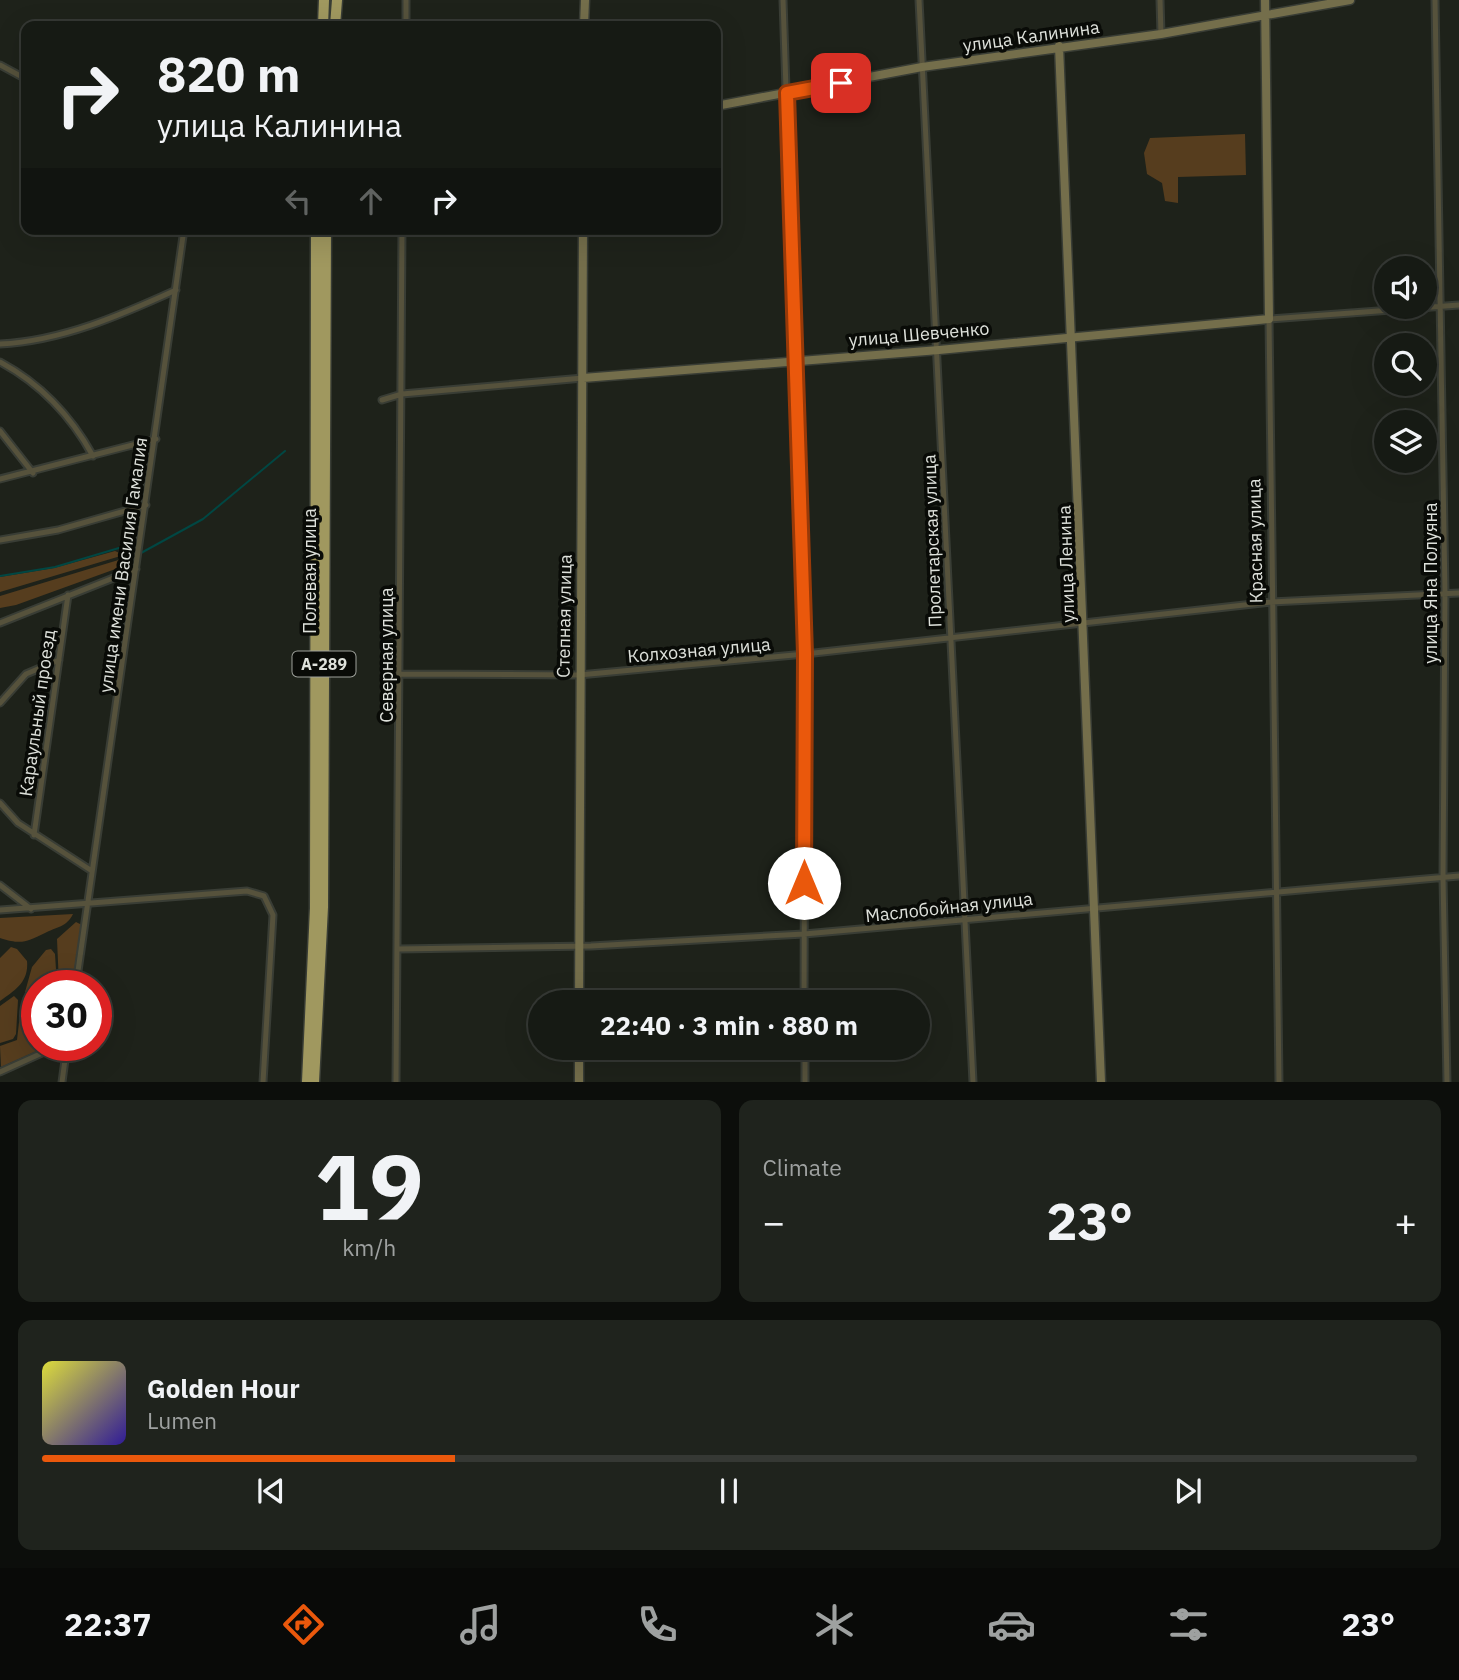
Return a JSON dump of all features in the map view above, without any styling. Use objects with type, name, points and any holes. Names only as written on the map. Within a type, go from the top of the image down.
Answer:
[{"type":"highway","points":[[323,21],[324,0]]},
{"type":"highway","points":[[335,21],[337,0]]},
{"type":"highway","name":"Полевая улица","points":[[307,1082],[315,908],[316,235]]},
{"type":"highway","name":"Полевая улица","points":[[314,1082],[323,907],[326,235]]},
{"type":"street","points":[[406,0],[406,21]]},
{"type":"street","points":[[584,21],[585,0]]},
{"type":"street","points":[[783,0],[805,654],[804,990]]},
{"type":"street","name":"Пролетарская улица","points":[[919,0],[939,350],[950,638],[973,1082]]},
{"type":"street","points":[[1160,0],[1161,34]]},
{"type":"street","name":"Красная улица","points":[[1265,0],[1279,1082]]},
{"type":"street","name":"улица Калинина","points":[[721,105],[922,67],[1161,34],[1265,13],[1350,0]]},
{"type":"street","name":"улица Яна Полуяна","points":[[1435,0],[1445,593],[1443,878],[1447,1082]]},
{"type":"street","name":"улица Ленина","points":[[1059,46],[1073,336],[1101,1082]]},
{"type":"street","points":[[0,65],[21,76]]},
{"type":"street","name":"улица имени Василия Гамалия","points":[[78,970],[183,235]]},
{"type":"street","name":"Северная улица","points":[[396,1082],[401,235]]},
{"type":"street","name":"Степная улица","points":[[579,990],[583,235]]},
{"type":"street","points":[[0,344],[90,326],[176,290]]},
{"type":"street","name":"улица Шевченко","points":[[382,400],[401,394],[1459,304]]},
{"type":"street","points":[[0,362],[21,374],[55,402],[93,456]]},
{"type":"street","points":[[0,431],[33,472]]},
{"type":"street","points":[[0,479],[156,439]]},
{"type":"street","points":[[0,540],[58,530],[146,505]]},
{"type":"street","points":[[0,623],[136,569]]},
{"type":"street","name":"Колхозная улица","points":[[400,674],[579,675],[805,654],[1271,602],[1459,593]]},
{"type":"street","name":"Караульный проезд","points":[[34,835],[68,595]]},
{"type":"street","points":[[0,703],[26,674],[59,660]]},
{"type":"street","points":[[0,803],[18,823],[34,835],[92,871]]},
{"type":"street","name":"Маслобойная улица","points":[[398,949],[579,945],[804,934],[1095,906],[1459,876]]},
{"type":"street","points":[[0,885],[32,909]]},
{"type":"street","points":[[0,909],[87,905],[247,891],[264,896],[273,915],[263,1082]]},
{"type":"street","points":[[579,1060],[579,1082]]},
{"type":"street","points":[[805,1060],[805,1082]]},
{"type":"street","points":[[0,1072],[24,1061]]},
{"type":"street","points":[[62,1082],[65,1061]]},
{"type":"shaded area","points":[[1245,134],[1246,175],[1178,177],[1178,203],[1165,201],[1162,183],[1147,174],[1144,153],[1150,138]]},
{"type":"shaded area","points":[[115,551],[124,555],[0,592],[0,577],[54,568]]},
{"type":"shaded area","points":[[125,558],[121,567],[16,605],[0,608],[0,596]]},
{"type":"shaded area","points":[[73,914],[64,924],[28,940],[19,942],[0,938],[0,918]]},
{"type":"shaded area","points":[[76,922],[82,925],[76,970],[58,970],[57,939]]},
{"type":"shaded area","points":[[11,947],[17,949],[27,961],[27,968],[21,970],[20,985],[0,1001],[0,958]]},
{"type":"shaded area","points":[[51,949],[55,954],[56,970],[31,970],[32,967],[46,950]]},
{"type":"shaded area","points":[[14,996],[18,1000],[16,1034],[13,1039],[0,1043],[0,1006]]},
{"type":"shaded area","points":[[21,1005],[21,1058],[1,1067],[0,1046],[17,1040]]},
{"type":"waterway","points":[[141,553],[203,519],[285,451]]},
{"type":"waterway","points":[[0,576],[55,567],[119,548],[136,553]]},
{"type":"route","points":[[804,883],[805,654],[787,93],[841,83]]}]
